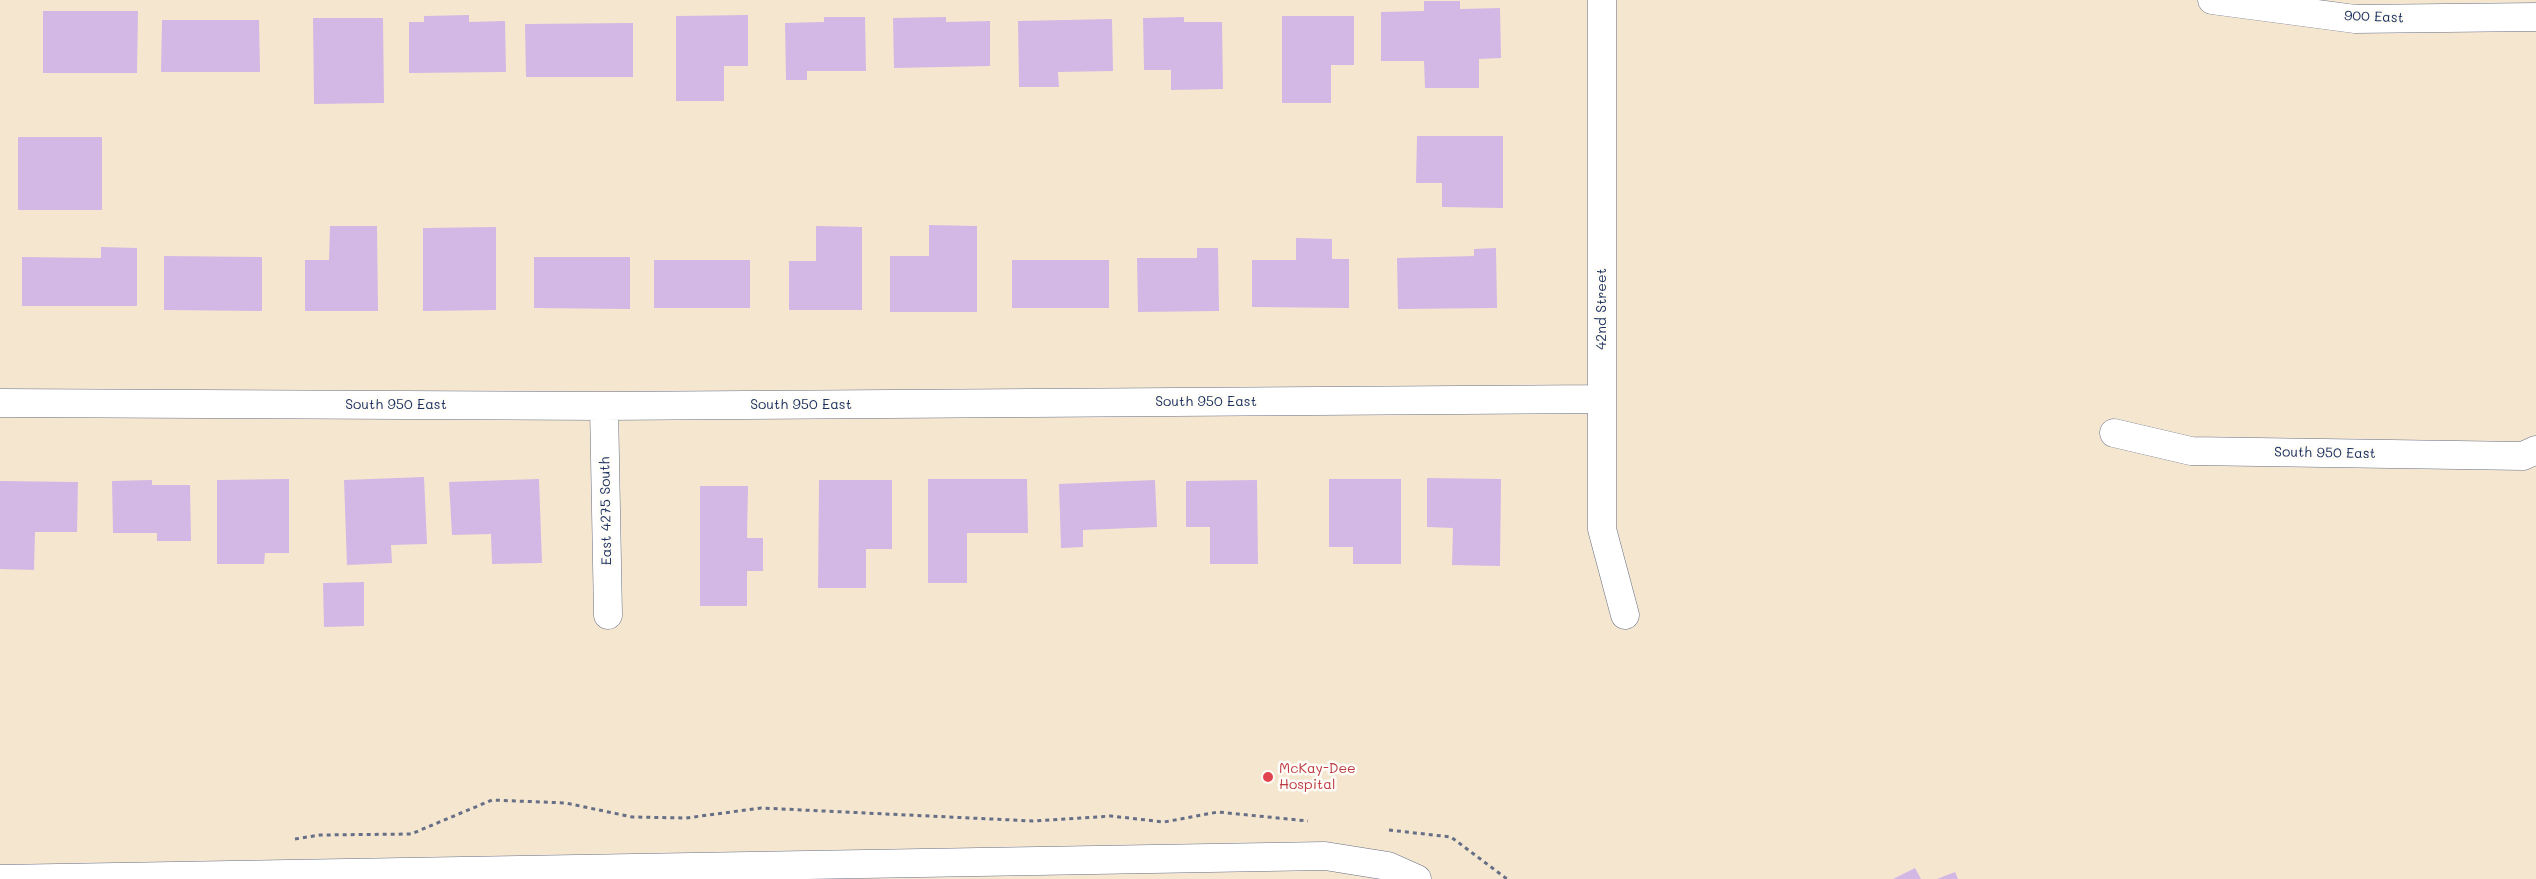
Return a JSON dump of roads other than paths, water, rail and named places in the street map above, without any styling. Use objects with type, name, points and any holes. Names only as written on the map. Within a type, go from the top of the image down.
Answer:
[{"type":"street","name":"42nd Street","points":[[1602,0],[1602,528],[1625,614]]},
{"type":"street","name":"900 East","points":[[2212,0],[2356,18],[2536,17]]},
{"type":"street","name":"South 950 East","points":[[0,403],[604,406],[1602,399]]},
{"type":"street","name":"East 4275 South","points":[[604,406],[608,615]]},
{"type":"street","name":"South 950 East","points":[[2114,433],[2191,451],[2523,456],[2536,450]]},
{"type":"street","points":[[0,879],[1007,870],[1325,856],[1388,866],[1417,879]]},
{"type":"place","name":"McKay-Dee Hospital","points":[[1268,777]]}]
